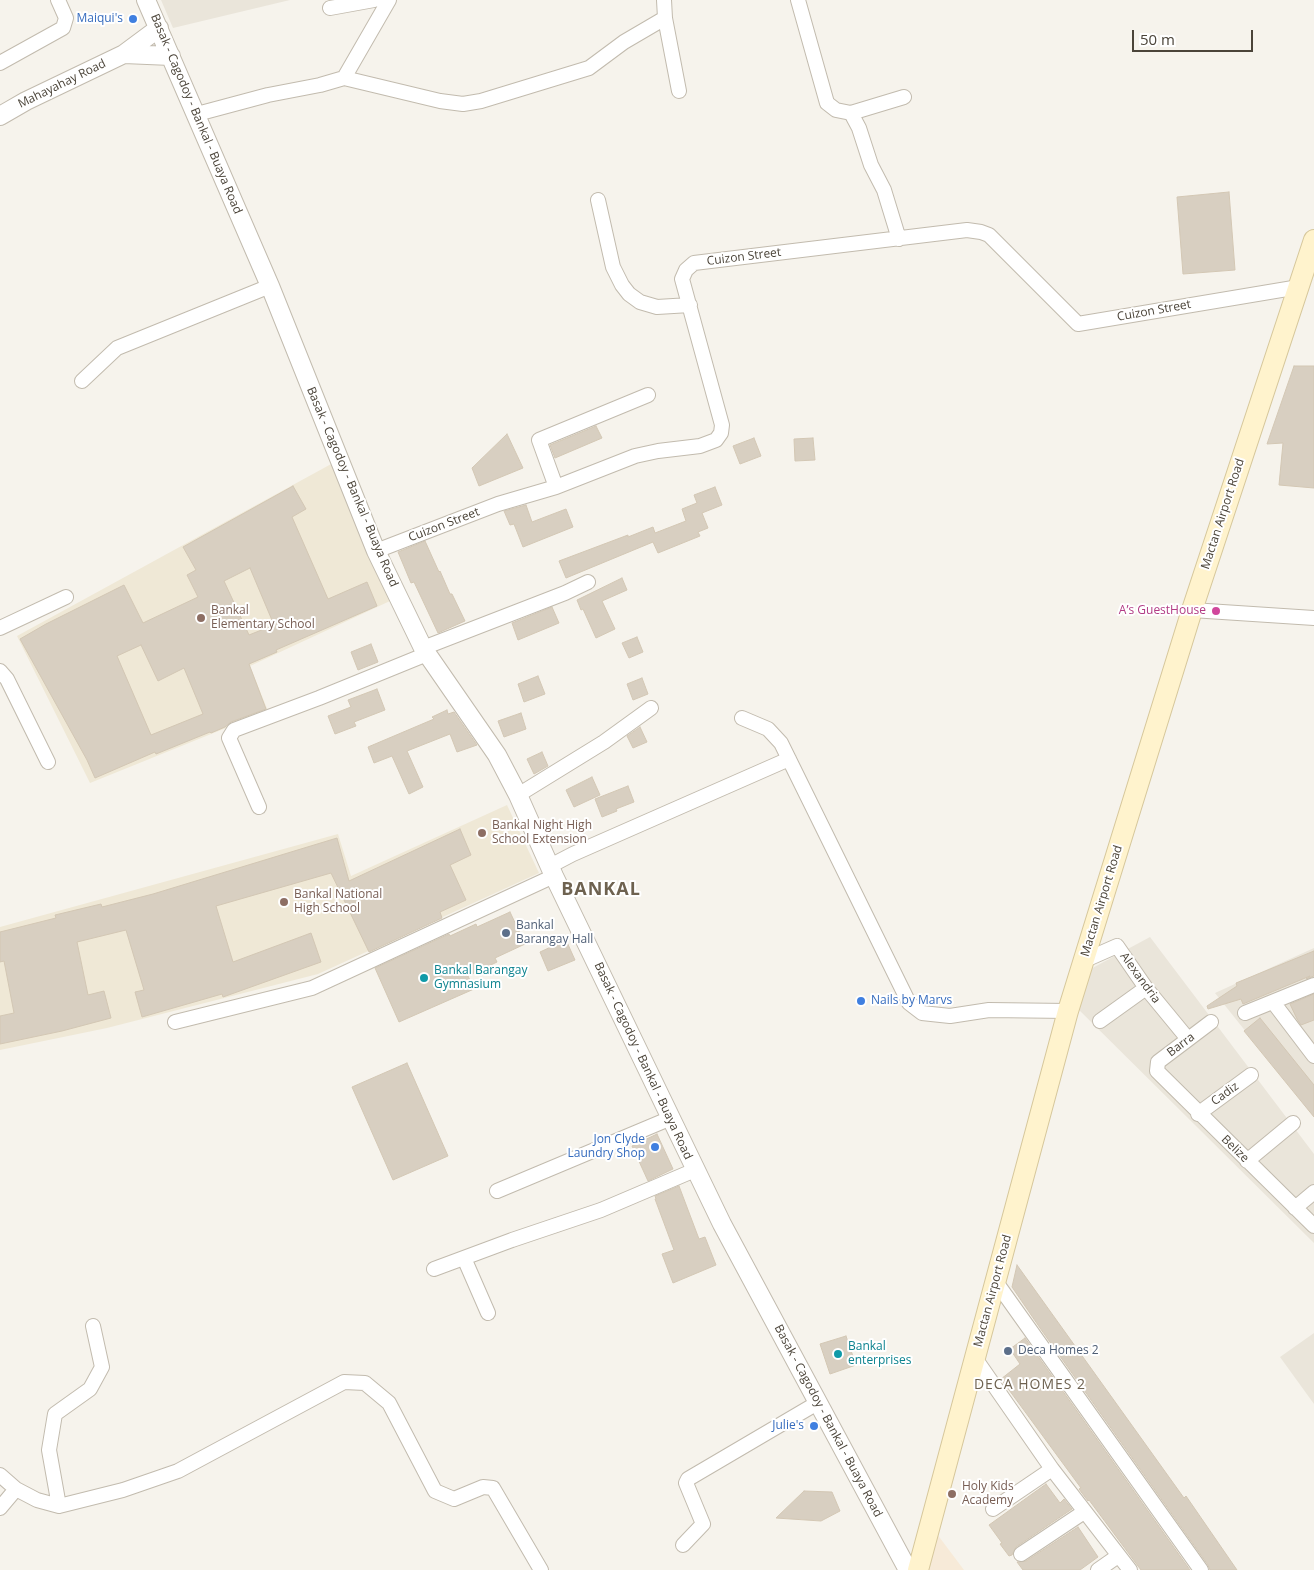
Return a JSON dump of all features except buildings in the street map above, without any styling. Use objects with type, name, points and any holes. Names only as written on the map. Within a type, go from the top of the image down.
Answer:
[{"type":"main road","name":"Mactan Airport Road","points":[[918,1570],[1068,1011],[1192,610],[1314,240]]},
{"type":"street","points":[[0,63],[63,28],[66,18],[58,0]]},
{"type":"street","name":"Basak - Cagodoy - Bankal - Buaya Road","points":[[146,0],[270,286],[376,551],[425,651],[497,755],[722,1224],[908,1570]]},
{"type":"street","points":[[330,8],[374,0]]},
{"type":"street","points":[[344,78],[389,0]]},
{"type":"street","points":[[664,0],[665,18],[680,91]]},
{"type":"street","points":[[798,0],[828,103],[836,110],[851,113],[904,97]]},
{"type":"street","points":[[197,114],[268,95],[320,85],[344,78],[440,101],[463,104],[481,101],[589,68],[624,42],[665,18]]},
{"type":"street","name":"Mahayahay Road","points":[[0,116],[26,101],[124,54],[159,28]]},
{"type":"street","name":"Mahayahay Road","points":[[124,54],[171,56]]},
{"type":"street","points":[[851,113],[884,190],[899,239]]},
{"type":"street","points":[[598,200],[613,267],[629,294],[640,302],[658,307],[690,305]]},
{"type":"street","name":"Cuizon Street","points":[[376,551],[498,504],[556,487],[635,456],[658,450],[700,446],[716,440],[721,433],[722,425],[682,279],[686,270],[694,263],[967,230],[981,232],[989,235],[1078,324],[1299,287]]},
{"type":"street","points":[[82,381],[117,348],[270,286]]},
{"type":"street","points":[[556,487],[539,440],[648,395]]},
{"type":"street","points":[[259,807],[229,738],[234,730],[319,698],[588,582]]},
{"type":"street","points":[[0,628],[66,597]]},
{"type":"street","points":[[1192,610],[1314,618]]},
{"type":"street","points":[[0,671],[7,679],[48,762]]},
{"type":"street","points":[[518,796],[604,742],[650,708]]},
{"type":"street","points":[[742,718],[768,729],[781,743],[909,1003],[922,1012],[950,1016],[989,1010],[1068,1011]]},
{"type":"street","points":[[174,1022],[312,988],[552,871],[573,854],[789,759]]},
{"type":"street","name":"Alexandria","points":[[1083,961],[1117,946],[1146,988],[1188,1039]]},
{"type":"street","points":[[1245,1013],[1314,985]]},
{"type":"street","points":[[1100,1021],[1146,988]]},
{"type":"street","points":[[1273,1002],[1314,1056]]},
{"type":"street","name":"Barra","points":[[1156,1071],[1158,1062],[1211,1022]]},
{"type":"street","name":"Belize","points":[[1156,1071],[1314,1226]]},
{"type":"street","name":"Cadiz","points":[[1198,1114],[1251,1075]]},
{"type":"street","points":[[497,1191],[671,1118]]},
{"type":"street","points":[[1247,1161],[1293,1123]]},
{"type":"street","points":[[434,1270],[601,1210],[695,1170]]},
{"type":"street","points":[[1295,1208],[1314,1192]]},
{"type":"street","points":[[464,1258],[488,1313]]},
{"type":"street","points":[[996,1282],[1202,1570]]},
{"type":"street","points":[[59,1506],[48,1450],[55,1414],[90,1389],[102,1367],[93,1326]]},
{"type":"street","points":[[975,1358],[1052,1469],[1130,1570]]},
{"type":"street","points":[[0,1475],[16,1489],[37,1500],[59,1506],[123,1490],[178,1471],[344,1382],[365,1382],[389,1403],[435,1491],[454,1499],[484,1486],[493,1488],[541,1570]]},
{"type":"street","points":[[683,1545],[704,1524],[686,1483],[690,1477],[819,1402]]},
{"type":"street","points":[[993,1510],[1052,1469]]},
{"type":"street","points":[[0,1508],[16,1489]]},
{"type":"street","points":[[1021,1554],[1084,1512]]},
{"type":"street","points":[[1098,1570],[1118,1556]]},
{"type":"shaded area","points":[[161,0],[290,0],[173,28]]},
{"type":"shaded area","name":"Bankal Elementary School","points":[[333,463],[390,601],[250,666],[268,711],[90,783],[17,636]]},
{"type":"shaded area","name":"Bankal National High School","points":[[507,805],[539,873],[318,974],[107,1028],[0,1050],[0,927],[338,834],[351,876]]},
{"type":"shaded area","points":[[1150,937],[1314,1154],[1314,1243],[1074,1005],[1085,972]]},
{"type":"shaded area","points":[[1314,948],[1314,1117],[1215,993]]},
{"type":"shaded area","points":[[1314,1333],[1314,1404],[1280,1357]]},
{"type":"shaded area","points":[[937,1534],[964,1570],[926,1570]]},
{"type":"place","name":"Maiqui's","points":[[133,19]]},
{"type":"place","name":"A’s GuestHouse","points":[[1216,611]]},
{"type":"place","name":"Bankal Elementary School","points":[[201,618]]},
{"type":"place","name":"Bankal Night High School Extension","points":[[482,833]]},
{"type":"place","name":"Bankal National High School","points":[[284,902]]},
{"type":"place","name":"Bankal Barangay Hall","points":[[506,933]]},
{"type":"place","name":"Bankal Barangay Gymnasium","points":[[424,978]]},
{"type":"place","name":"Nails by Marvs","points":[[861,1001]]},
{"type":"place","name":"Jon Clyde Laundry Shop","points":[[655,1147]]},
{"type":"place","name":"Deca Homes 2","points":[[1008,1351]]},
{"type":"place","name":"Bankal enterprises","points":[[838,1354]]},
{"type":"place","name":"Julie's","points":[[814,1426]]},
{"type":"place","name":"Holy Kids Academy","points":[[952,1494]]},
{"type":"district","name":"BANKAL","points":[[601,890]]},
{"type":"district","name":"DECA HOMES 2","points":[[1030,1385]]}]
